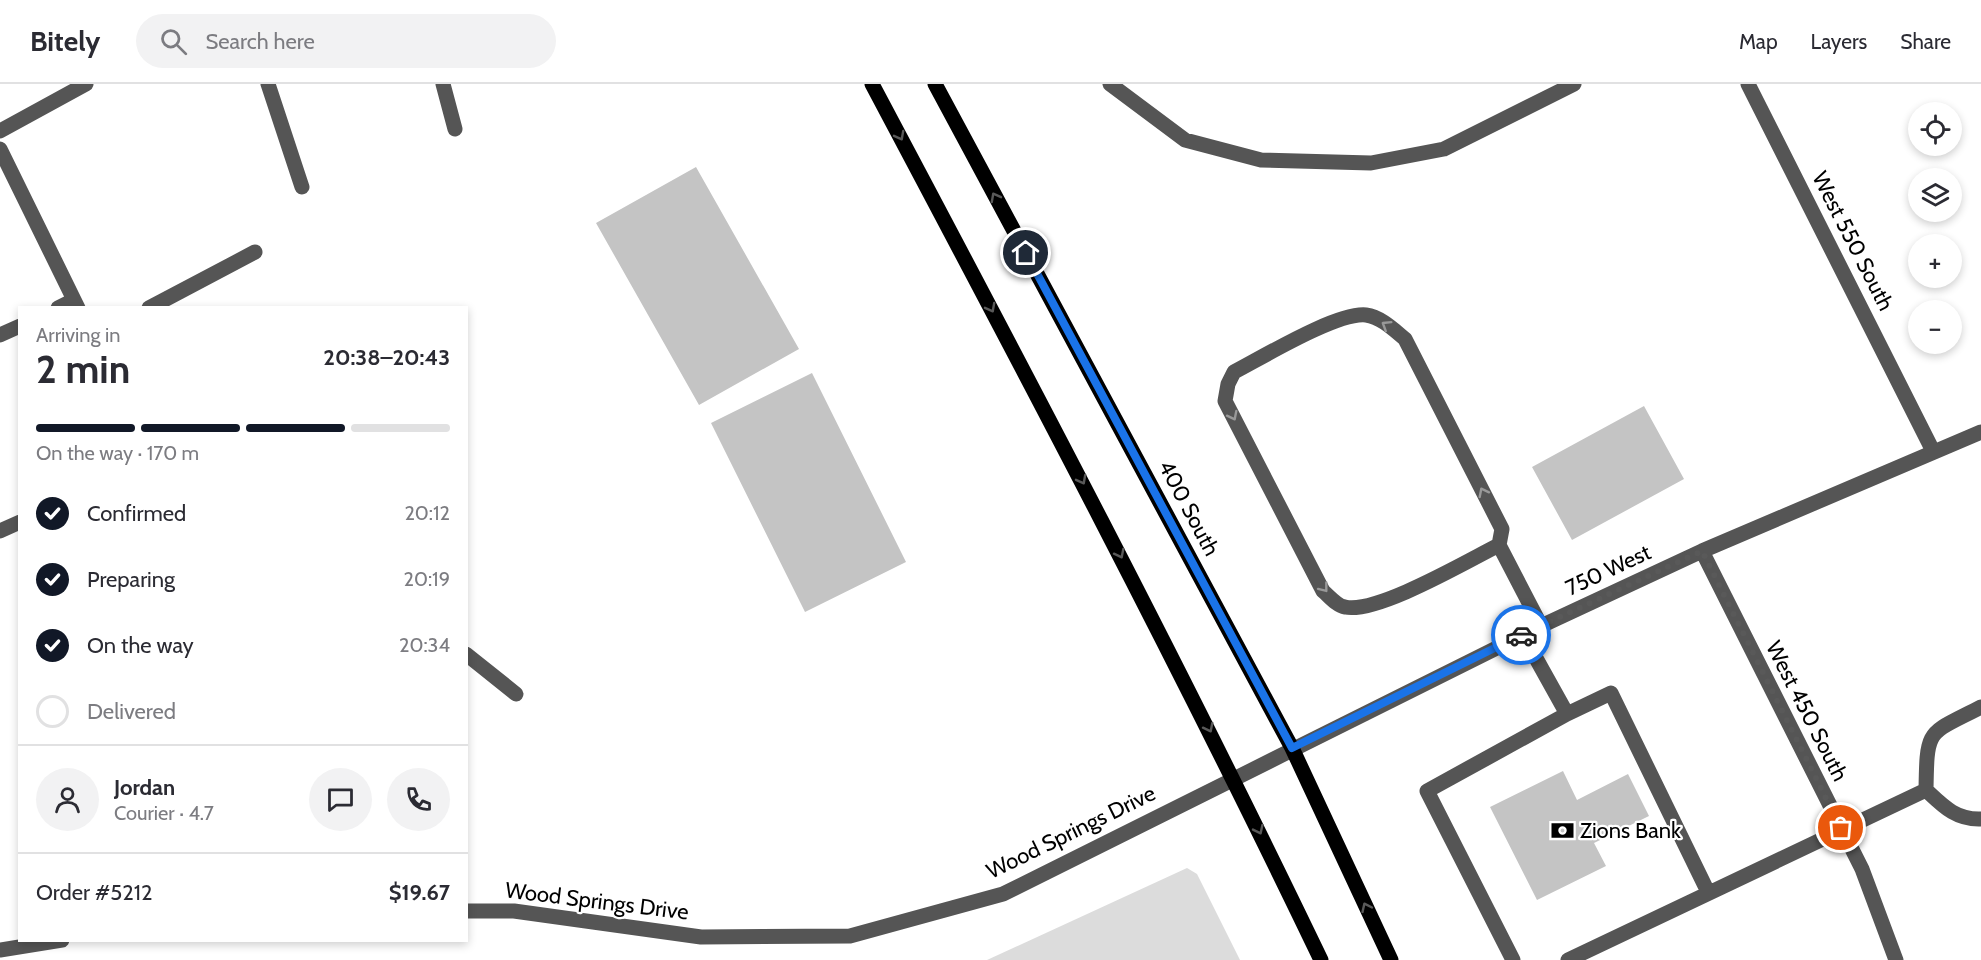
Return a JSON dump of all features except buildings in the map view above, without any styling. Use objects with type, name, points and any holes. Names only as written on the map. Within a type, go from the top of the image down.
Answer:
[{"type":"main road","points":[[872,84],[1094,502],[1233,777],[1321,960]]},
{"type":"main road","name":"400 South","points":[[935,84],[1292,748],[1391,960]]},
{"type":"street","points":[[0,131],[87,84]]},
{"type":"street","points":[[268,84],[302,187]]},
{"type":"street","points":[[443,84],[455,129]]},
{"type":"street","points":[[1110,84],[1185,140],[1261,160],[1371,163],[1444,148],[1574,84]]},
{"type":"street","name":"West 550 South","points":[[1748,84],[1933,451]]},
{"type":"street","points":[[0,149],[76,304]]},
{"type":"street","points":[[153,306],[255,252]]},
{"type":"street","points":[[1499,545],[1395,596],[1361,608],[1343,607],[1323,591],[1225,401],[1228,384],[1234,372],[1346,316],[1367,315],[1386,324],[1405,339],[1497,518],[1502,529],[1499,545],[1541,626]]},
{"type":"street","points":[[0,335],[18,327]]},
{"type":"street","name":"750 West","points":[[1261,764],[1522,634],[1702,551],[1981,432]]},
{"type":"street","points":[[0,531],[18,523]]},
{"type":"street","name":"West 450 South","points":[[1702,551],[1862,869],[1896,960]]},
{"type":"street","points":[[1522,634],[1567,714]]},
{"type":"street","points":[[468,656],[516,694]]},
{"type":"street","points":[[1512,960],[1427,791],[1567,714],[1611,693],[1708,892]]},
{"type":"street","points":[[1981,707],[1935,731],[1927,748],[1926,789],[1951,813],[1971,819],[1981,819]]},
{"type":"street","name":"Wood Springs Drive","points":[[468,911],[514,911],[701,937],[850,936],[1003,894],[1261,764]]},
{"type":"street","points":[[1568,960],[1926,789]]},
{"type":"street","points":[[0,950],[50,942]]},
{"type":"shaded area","points":[[1187,868],[1197,874],[1240,960],[987,960]]},
{"type":"way so far","points":[[1521,635],[1702,551],[1841,828]]},
{"type":"place","name":"Zions Bank","points":[[1562,830]]},
{"type":"route","points":[[1026,253],[1292,748],[1521,635]]}]
